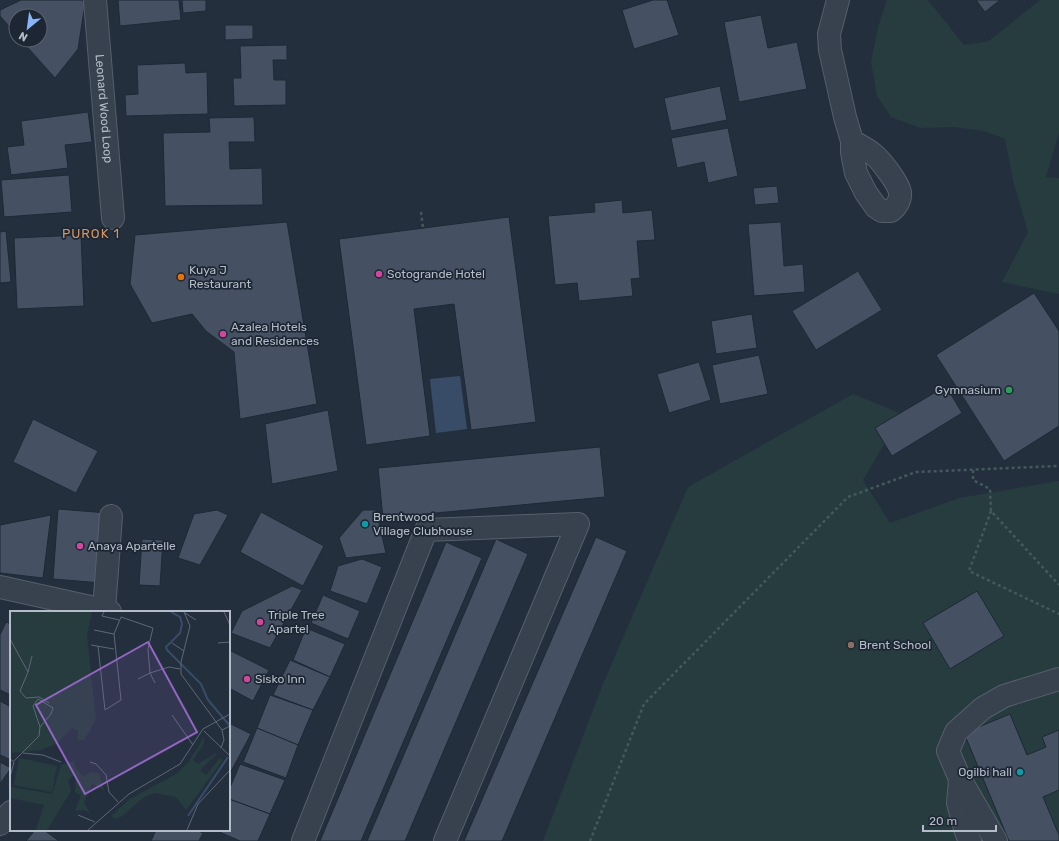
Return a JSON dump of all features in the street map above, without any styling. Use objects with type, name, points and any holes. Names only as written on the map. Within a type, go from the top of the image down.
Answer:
[{"type":"street","name":"Leonard Wood Loop","points":[[96,0],[112,218]]},
{"type":"street","points":[[838,0],[829,34],[830,50],[852,141]]},
{"type":"street","points":[[0,587],[106,611],[111,516]]},
{"type":"street","points":[[302,841],[426,530],[578,524],[445,841]]},
{"type":"street","points":[[996,841],[960,779],[948,751],[956,732],[984,708],[1004,696],[1059,679]]},
{"type":"street","points":[[960,779],[958,803],[970,841]]},
{"type":"street","points":[[0,824],[10,813]]},
{"type":"path","points":[[421,212],[423,228]]},
{"type":"path","points":[[590,841],[644,704],[848,497],[916,472],[1059,466]]},
{"type":"path","points":[[973,470],[973,480],[990,490],[991,511],[968,571],[1059,614]]},
{"type":"path","points":[[991,511],[1059,585]]},
{"type":"green space","points":[[887,0],[928,0],[964,45],[989,41],[1040,0],[1059,0],[1059,133],[1046,177],[1059,178],[1059,294],[1002,282],[1028,232],[1014,184],[1005,139],[984,131],[954,127],[920,128],[891,117],[877,96],[871,62],[878,27]]},
{"type":"green space","name":"Brent School","points":[[853,394],[902,414],[863,480],[890,523],[959,498],[1059,481],[1059,841],[543,841],[603,684],[688,487]]},
{"type":"water","points":[[460,376],[467,429],[436,433],[430,379]]},
{"type":"building","points":[[21,0],[82,0],[85,4],[78,49],[55,78],[28,48],[48,48],[48,8],[8,8],[8,25],[0,16],[0,10]]},
{"type":"building","points":[[118,0],[179,0],[181,20],[120,26]]},
{"type":"building","points":[[182,0],[206,0],[206,11],[183,13]]},
{"type":"building","points":[[653,0],[667,0],[679,35],[634,49],[622,10]]},
{"type":"building","points":[[976,0],[1000,0],[985,12]]},
{"type":"building","points":[[761,15],[768,48],[797,42],[807,89],[739,102],[724,22]]},
{"type":"building","points":[[225,25],[253,25],[253,39],[225,40]]},
{"type":"building","points":[[287,45],[287,60],[273,60],[274,80],[286,80],[286,105],[234,106],[233,78],[241,78],[240,46]]},
{"type":"building","points":[[185,63],[186,73],[207,72],[208,114],[126,116],[125,95],[138,94],[137,65]]},
{"type":"building","points":[[720,86],[727,120],[671,131],[664,98]]},
{"type":"building","points":[[88,112],[92,142],[65,145],[68,168],[11,175],[7,147],[24,145],[21,121]]},
{"type":"building","points":[[254,117],[255,142],[229,142],[230,169],[262,168],[263,205],[165,206],[163,133],[210,132],[209,118]]},
{"type":"building","points":[[728,128],[738,176],[708,183],[704,162],[677,168],[671,138]]},
{"type":"building","points":[[69,175],[72,212],[4,217],[1,180]]},
{"type":"building","points":[[777,186],[779,203],[755,205],[753,188]]},
{"type":"building","points":[[622,200],[623,213],[652,210],[655,240],[637,241],[640,278],[631,279],[633,296],[579,301],[577,283],[555,285],[548,216],[595,212],[594,203]]},
{"type":"building","points":[[509,217],[536,422],[471,430],[454,304],[414,309],[430,436],[366,445],[339,239]]},
{"type":"building","points":[[287,222],[317,404],[240,419],[234,352],[206,331],[192,314],[152,323],[130,284],[135,235]]},
{"type":"building","points":[[781,222],[784,266],[803,264],[805,292],[754,296],[748,224]]},
{"type":"building","points":[[6,231],[11,282],[0,283],[0,232]]},
{"type":"building","points":[[81,235],[84,306],[17,309],[14,238]]},
{"type":"building","points":[[858,271],[882,310],[816,350],[792,311]]},
{"type":"building","name":"Gymnasium","points":[[1034,293],[1059,331],[1059,426],[1004,461],[936,355]]},
{"type":"building","points":[[752,314],[757,348],[716,354],[711,321]]},
{"type":"building","points":[[759,355],[768,394],[720,404],[712,365]]},
{"type":"building","points":[[699,362],[711,400],[669,413],[657,374]]},
{"type":"building","points":[[946,386],[962,413],[892,456],[875,428]]},
{"type":"building","points":[[328,410],[338,471],[272,484],[265,424]]},
{"type":"building","points":[[33,419],[98,451],[76,493],[13,462]]},
{"type":"building","points":[[600,447],[605,497],[383,518],[378,468]]},
{"type":"building","name":"Anaya Apartelle","points":[[58,509],[107,513],[102,583],[53,579]]},
{"type":"building","points":[[217,510],[228,515],[200,565],[178,558],[194,514]]},
{"type":"building","name":"Brentwood Village Clubhouse","points":[[363,510],[376,510],[386,553],[346,558],[339,538]]},
{"type":"building","points":[[261,512],[324,546],[303,586],[240,552]]},
{"type":"building","points":[[51,515],[43,578],[0,573],[0,525]]},
{"type":"building","points":[[596,537],[627,551],[502,841],[464,841]]},
{"type":"building","points":[[142,539],[163,540],[160,586],[139,585]]},
{"type":"building","points":[[496,539],[528,554],[405,841],[367,841]]},
{"type":"building","points":[[446,542],[482,558],[361,841],[320,841]]},
{"type":"building","points":[[362,559],[382,567],[367,604],[330,591],[338,566]]},
{"type":"building","name":"Triple Tree Apartel","points":[[292,586],[302,590],[270,648],[231,633],[242,611]]},
{"type":"building","points":[[977,591],[1004,636],[950,669],[923,623]]},
{"type":"building","points":[[323,595],[360,611],[348,639],[311,623]]},
{"type":"building","points":[[6,622],[10,624],[10,695],[0,690],[0,635]]},
{"type":"building","points":[[306,628],[345,644],[330,677],[293,660]]},
{"type":"building","name":"Sisko Inn","points":[[230,650],[269,670],[253,701],[230,689]]},
{"type":"building","points":[[290,660],[330,677],[313,710],[273,695]]},
{"type":"building","points":[[270,695],[313,710],[298,745],[257,728]]},
{"type":"building","points":[[0,701],[10,706],[10,760],[0,755]]},
{"type":"building","name":"Ogilbi hall","points":[[1010,714],[1027,755],[1046,747],[1042,737],[1059,730],[1059,790],[1043,797],[1059,835],[1059,841],[1009,841],[964,733]]},
{"type":"building","points":[[230,724],[251,734],[230,773]]},
{"type":"building","points":[[257,728],[298,745],[286,778],[243,762]]},
{"type":"building","points":[[0,762],[10,767],[10,769],[0,784]]},
{"type":"building","points":[[240,764],[285,780],[270,814],[230,799],[230,788]]},
{"type":"building","points":[[230,799],[270,814],[258,841],[240,841],[217,831],[230,831]]},
{"type":"building","points":[[34,831],[45,831],[59,841],[26,841]]},
{"type":"building","points":[[156,831],[198,831],[203,833],[199,841],[151,841]]},
{"type":"place","name":"Sotogrande Hotel","points":[[379,274]]},
{"type":"place","name":"Kuya J Restaurant","points":[[181,277]]},
{"type":"place","name":"Azalea Hotels and Residences","points":[[223,334]]},
{"type":"place","name":"Gymnasium","points":[[1009,390]]},
{"type":"place","name":"Brentwood Village Clubhouse","points":[[365,524]]},
{"type":"place","name":"Anaya Apartelle","points":[[80,546]]},
{"type":"place","name":"Triple Tree Apartel","points":[[260,622]]},
{"type":"place","name":"Brent School","points":[[851,645]]},
{"type":"place","name":"Sisko Inn","points":[[247,679]]},
{"type":"place","name":"Ogilbi hall","points":[[1020,772]]},
{"type":"district","name":"PUROK 1","points":[[91,233]]}]
